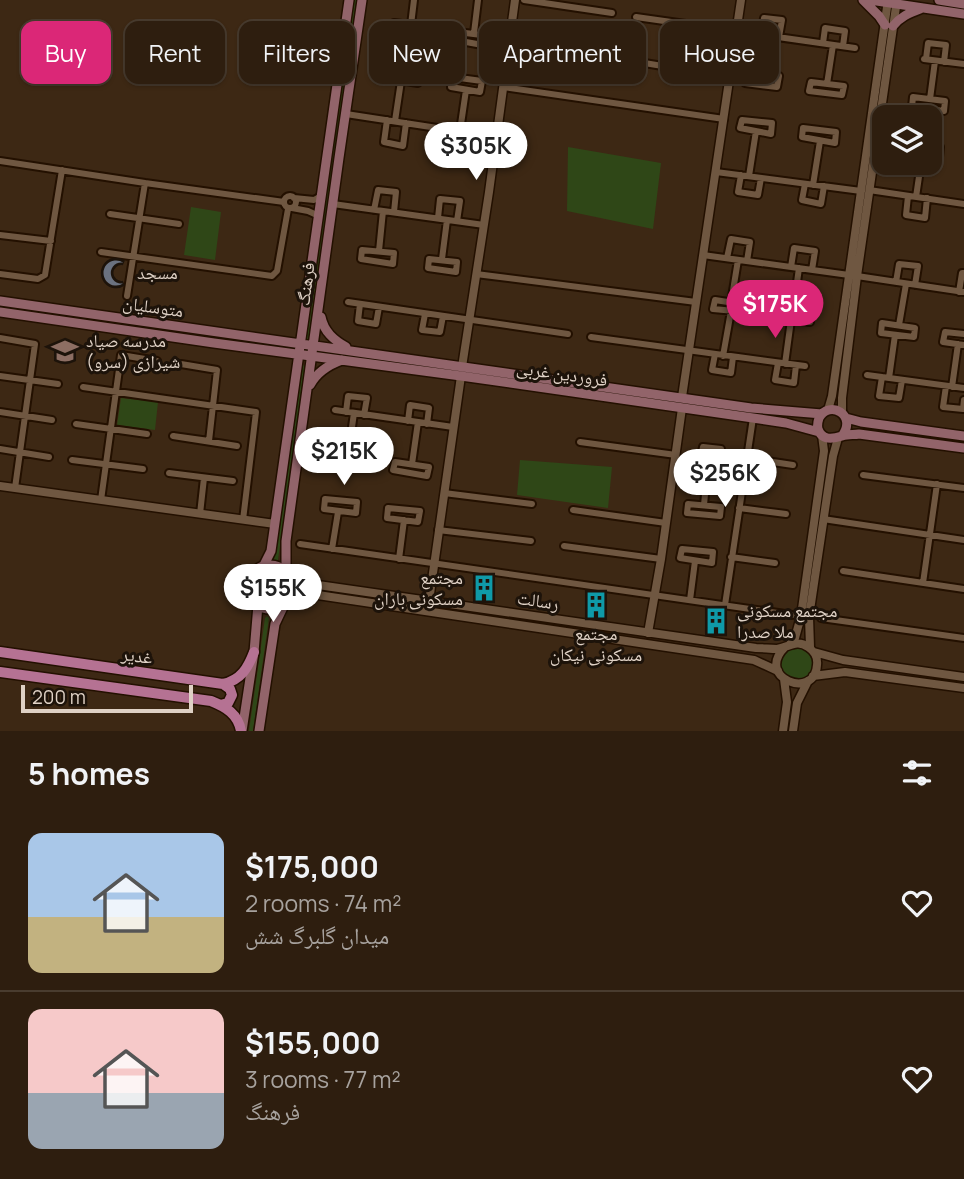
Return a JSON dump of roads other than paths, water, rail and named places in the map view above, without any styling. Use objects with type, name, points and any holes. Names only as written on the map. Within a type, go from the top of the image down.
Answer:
[{"type":"main road","name":"فرهنگ","points":[[263,567],[271,551],[349,0]]},
{"type":"main road","name":"فرهنگ","points":[[287,574],[286,541],[362,0]]},
{"type":"main road","points":[[863,0],[889,26],[909,13],[923,8]]},
{"type":"main road","points":[[870,0],[964,14]]},
{"type":"main road","points":[[939,0],[964,4]]},
{"type":"main road","name":"متوسلیان","points":[[0,300],[301,342]]},
{"type":"main road","points":[[319,309],[322,325],[328,333],[351,350]]},
{"type":"main road","name":"متوسلیان","points":[[0,312],[299,354]]},
{"type":"main road","points":[[214,343],[215,332]]},
{"type":"main road","name":"فروردین غربی","points":[[301,342],[462,371],[682,402],[825,412]]},
{"type":"main road","name":"فروردین غربی","points":[[299,354],[462,371]]},
{"type":"main road","points":[[307,390],[314,377],[322,370],[342,360]]},
{"type":"main road","name":"فروردین غربی","points":[[682,402],[786,423],[821,433]]},
{"type":"main road","points":[[964,436],[861,422],[833,410],[825,412],[818,422],[821,433],[830,439],[859,434],[964,448]]},
{"type":"main road","points":[[840,437],[847,428],[844,416]]},
{"type":"main road","points":[[259,731],[275,624],[286,601],[291,590],[287,574],[273,566],[263,567],[255,572],[248,584],[251,598],[258,605],[272,609],[286,601]]},
{"type":"main road","points":[[241,731],[254,652],[258,605]]},
{"type":"main road","name":"غدیر","points":[[0,652],[223,684]]},
{"type":"main road","points":[[223,684],[240,676],[254,652]]},
{"type":"main road","name":"غدیر","points":[[0,672],[211,701],[220,705]]},
{"type":"main road","points":[[220,705],[228,702],[232,695],[230,689],[223,684]]},
{"type":"main road","points":[[220,705],[236,718],[241,731]]},
{"type":"street","points":[[411,21],[414,0]]},
{"type":"street","points":[[474,33],[478,0]]},
{"type":"street","points":[[512,21],[515,0]]},
{"type":"street","points":[[524,0],[612,13]]},
{"type":"street","points":[[738,21],[741,0]]},
{"type":"street","points":[[825,412],[832,396],[853,276],[892,2]]},
{"type":"street","points":[[636,17],[663,21]]},
{"type":"street","points":[[764,21],[764,18],[782,20],[779,37],[855,48]]},
{"type":"street","points":[[394,23],[411,25],[426,27],[425,35],[393,32],[394,23]]},
{"type":"street","points":[[823,43],[825,28],[845,31],[843,46]]},
{"type":"street","points":[[457,32],[474,33],[490,36],[488,46],[455,40],[457,32]]},
{"type":"street","points":[[944,62],[946,45],[928,43],[924,59],[935,61],[944,62],[964,64]]},
{"type":"street","points":[[827,83],[833,45]]},
{"type":"street","points":[[930,99],[935,61]]},
{"type":"street","points":[[389,69],[419,73],[418,83],[401,81],[387,78],[389,69]]},
{"type":"street","points":[[747,71],[763,73],[779,76],[777,87],[745,83],[747,71]]},
{"type":"street","points":[[452,77],[482,81],[480,92],[466,90],[451,87],[452,77]]},
{"type":"street","points":[[811,82],[827,83],[844,86],[842,95],[809,91],[811,82]]},
{"type":"street","points":[[395,121],[401,84]]},
{"type":"street","points":[[429,601],[503,84]]},
{"type":"street","points":[[648,633],[729,84]]},
{"type":"street","points":[[503,87],[724,118]]},
{"type":"street","points":[[460,131],[466,90]]},
{"type":"street","points":[[913,97],[930,99],[945,101],[944,111],[912,107],[913,97]]},
{"type":"street","points":[[346,114],[496,137]]},
{"type":"street","points":[[387,120],[384,142],[402,146],[406,123]]},
{"type":"street","points":[[741,120],[772,123],[771,134],[756,131],[740,128],[741,120]]},
{"type":"street","points":[[803,128],[836,132],[835,143],[820,141],[802,137],[803,128]]},
{"type":"street","points":[[452,130],[448,150],[467,153],[470,133]]},
{"type":"street","points":[[749,176],[756,131]]},
{"type":"street","points":[[813,185],[820,141]]},
{"type":"street","points":[[0,161],[284,202]]},
{"type":"street","points":[[0,274],[38,279],[45,275],[62,170]]},
{"type":"street","points":[[716,172],[964,204]]},
{"type":"street","points":[[741,175],[738,192],[758,195],[761,178]]},
{"type":"street","points":[[918,175],[906,215],[925,218],[927,198]]},
{"type":"street","points":[[127,296],[145,183]]},
{"type":"street","points":[[805,184],[802,200],[821,204],[824,186]]},
{"type":"street","points":[[374,210],[378,190],[396,192],[394,212]]},
{"type":"street","points":[[284,202],[288,196],[314,200],[321,196]]},
{"type":"street","points":[[101,252],[272,276],[277,271],[290,209],[296,204],[294,198]]},
{"type":"street","points":[[438,218],[440,199],[460,201],[457,221]]},
{"type":"street","points":[[284,202],[290,209],[308,211],[319,216]]},
{"type":"street","points":[[332,204],[484,225]]},
{"type":"street","points":[[379,251],[383,211]]},
{"type":"street","points":[[110,214],[178,224]]},
{"type":"street","points":[[442,259],[447,220]]},
{"type":"street","points":[[0,235],[51,241]]},
{"type":"street","points":[[727,258],[730,239],[750,242],[747,261]]},
{"type":"street","points":[[793,311],[794,248],[815,251],[812,270]]},
{"type":"street","points":[[362,250],[379,251],[394,253],[393,264],[361,259],[362,250]]},
{"type":"street","points":[[704,255],[962,292],[964,273]]},
{"type":"street","points":[[723,356],[738,260]]},
{"type":"street","points":[[896,282],[899,264],[918,266],[915,285]]},
{"type":"street","points":[[476,274],[696,302]]},
{"type":"street","points":[[844,416],[842,398],[853,276]]},
{"type":"street","points":[[900,326],[906,284]]},
{"type":"street","points":[[348,302],[568,334]]},
{"type":"street","points":[[360,304],[358,321],[367,323],[376,324],[379,307]]},
{"type":"street","points":[[778,309],[793,311],[811,314],[809,323],[776,317],[778,309]]},
{"type":"street","points":[[425,314],[422,330],[440,332],[443,316]]},
{"type":"street","points":[[792,320],[775,380],[794,383],[796,365]]},
{"type":"street","points":[[882,323],[900,326],[915,328],[914,337],[881,333],[882,323]]},
{"type":"street","points":[[964,326],[963,334],[945,332],[943,342],[961,344],[943,407],[963,409],[964,400]]},
{"type":"street","points":[[895,335],[879,396],[899,398],[902,380]]},
{"type":"street","points":[[591,337],[805,366]]},
{"type":"street","points":[[0,338],[35,344],[15,488]]},
{"type":"street","points":[[715,354],[712,370],[731,373],[733,357]]},
{"type":"street","points":[[101,500],[121,355],[157,361]]},
{"type":"street","points":[[181,364],[217,370],[214,406],[209,441],[173,436],[237,446]]},
{"type":"street","points":[[867,375],[964,388]]},
{"type":"street","points":[[0,376],[58,384]]},
{"type":"street","points":[[83,387],[256,412],[243,520]]},
{"type":"street","points":[[346,412],[348,396],[366,398],[364,415]]},
{"type":"street","points":[[408,421],[411,405],[429,408],[427,424]]},
{"type":"street","points":[[335,410],[453,427]]},
{"type":"street","points":[[0,412],[52,420]]},
{"type":"street","points":[[348,455],[354,413]]},
{"type":"street","points":[[724,605],[753,418]]},
{"type":"street","points":[[412,464],[418,422]]},
{"type":"street","points":[[76,424],[147,434]]},
{"type":"street","points":[[783,731],[787,702],[776,663],[794,638],[801,616],[824,450],[821,433]]},
{"type":"street","points":[[793,731],[797,702],[818,665],[812,650],[809,617],[833,456],[840,437]]},
{"type":"street","points":[[580,442],[676,456],[704,463],[723,465],[721,449],[703,447],[704,463],[704,505]]},
{"type":"street","points":[[0,449],[49,457]]},
{"type":"street","points":[[333,453],[348,455],[364,458],[363,467],[332,462],[333,453]]},
{"type":"street","points":[[746,458],[793,466]]},
{"type":"street","points":[[72,460],[143,469]]},
{"type":"street","points":[[395,462],[412,464],[429,467],[428,476],[393,470],[395,462]]},
{"type":"street","points":[[169,473],[233,481]]},
{"type":"street","points":[[863,475],[964,488]]},
{"type":"street","points":[[200,514],[204,478]]},
{"type":"street","points":[[923,583],[937,484]]},
{"type":"street","points":[[0,486],[275,524]]},
{"type":"street","points":[[444,493],[532,504]]},
{"type":"street","points":[[325,499],[357,502],[356,513],[338,512],[324,509],[325,499]]},
{"type":"street","points":[[688,504],[704,505],[721,507],[720,516],[687,513],[688,504]]},
{"type":"street","points":[[388,508],[420,511],[418,522],[404,520],[387,517],[388,508]]},
{"type":"street","points":[[739,508],[786,514]]},
{"type":"street","points":[[573,510],[666,523]]},
{"type":"street","points":[[332,549],[338,512]]},
{"type":"street","points":[[823,519],[964,540]]},
{"type":"street","points":[[399,559],[404,520]]},
{"type":"street","points":[[438,530],[531,541]]},
{"type":"street","points":[[300,544],[792,615]]},
{"type":"street","points":[[564,546],[661,559]]},
{"type":"street","points":[[682,549],[713,552],[712,563],[695,561],[681,558],[682,549]]},
{"type":"street","points":[[731,557],[775,563]]},
{"type":"street","points":[[690,600],[695,561]]},
{"type":"street","points":[[843,571],[964,589]]},
{"type":"street","name":"رسالت","points":[[287,574],[311,584],[648,633],[756,648],[772,649],[788,645]]},
{"type":"street","name":"رسالت","points":[[286,601],[311,594],[549,629],[754,660],[781,675]]},
{"type":"street","points":[[821,618],[964,638]]},
{"type":"street","points":[[788,645],[804,644],[812,650],[843,660],[964,677]]},
{"type":"street","points":[[781,675],[789,682],[798,684],[810,678],[845,672],[964,688]]},
{"type":"place","name":"مسجد","points":[[116,273]]},
{"type":"place","name":"مدرسه صیاد شیرازی (سرو)","points":[[65,351]]},
{"type":"place","name":"مجتمع مسکونی باران","points":[[484,588]]},
{"type":"place","name":"مجتمع مسکونی نیکان","points":[[596,605]]},
{"type":"place","name":"مجتمع مسکونی ملا صدرا","points":[[716,621]]}]
